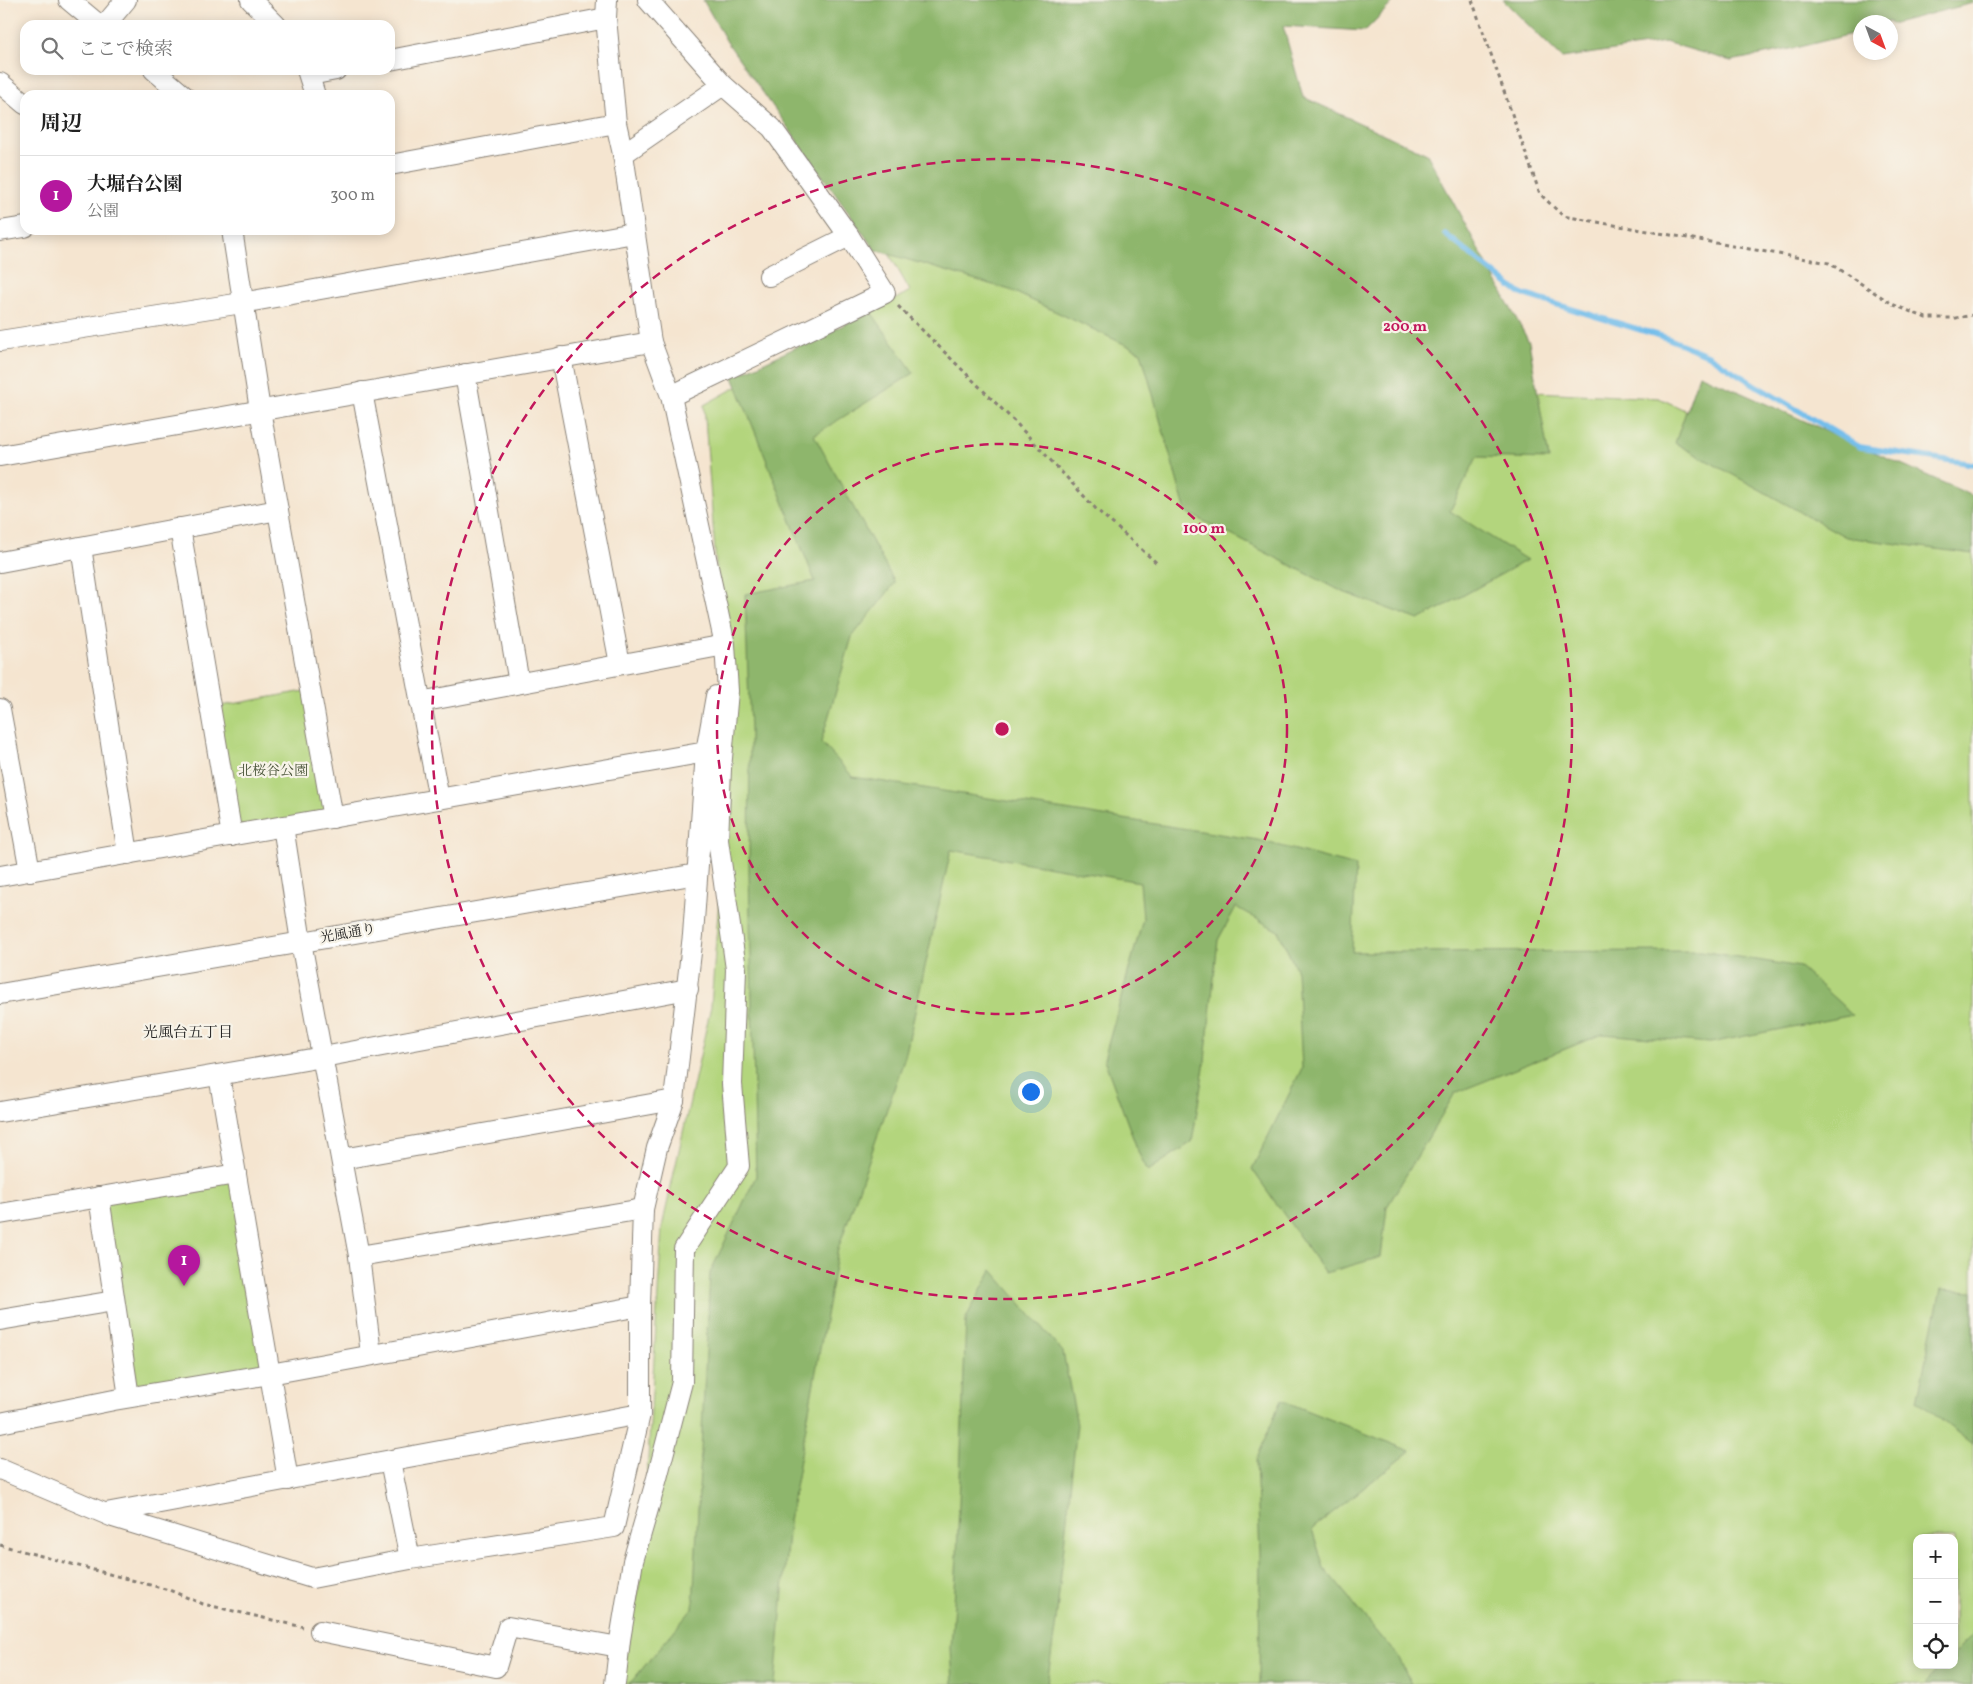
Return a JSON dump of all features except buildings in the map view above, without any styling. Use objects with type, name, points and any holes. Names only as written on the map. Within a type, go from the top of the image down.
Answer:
[{"type":"street","points":[[69,0],[94,20]]},
{"type":"street","points":[[109,20],[126,0]]},
{"type":"street","points":[[648,0],[723,85],[772,128],[849,236],[885,293],[671,396]]},
{"type":"street","points":[[259,2],[272,20]]},
{"type":"street","points":[[395,59],[607,9],[616,123],[623,154],[652,342],[671,396],[725,645],[728,691],[721,768],[718,840],[736,969],[732,1084],[739,1166],[684,1249],[682,1382],[633,1561],[615,1684]]},
{"type":"street","points":[[160,75],[177,90]]},
{"type":"street","points":[[309,75],[314,90]]},
{"type":"street","points":[[0,83],[20,100]]},
{"type":"street","points":[[623,154],[723,85]]},
{"type":"street","points":[[395,164],[616,123]]},
{"type":"street","points":[[1,230],[20,228]]},
{"type":"street","points":[[0,341],[242,303],[634,233]]},
{"type":"street","points":[[233,235],[260,410],[333,818]]},
{"type":"street","points":[[769,276],[849,236]]},
{"type":"street","points":[[0,456],[652,342]]},
{"type":"street","points":[[561,357],[620,664]]},
{"type":"street","points":[[465,374],[519,683]]},
{"type":"street","points":[[362,392],[439,799]]},
{"type":"street","points":[[0,562],[278,510]]},
{"type":"street","points":[[180,528],[232,836]]},
{"type":"street","points":[[81,547],[128,854]]},
{"type":"street","points":[[420,702],[725,645]]},
{"type":"street","points":[[0,1468],[104,1514],[312,1578],[410,1559],[614,1527],[640,1414],[640,1306],[643,1209],[657,1148],[674,1100],[688,989],[706,752],[725,645]]},
{"type":"street","points":[[0,709],[30,871]]},
{"type":"street","points":[[0,876],[706,752]]},
{"type":"street","points":[[283,826],[301,942],[359,1256],[371,1354]]},
{"type":"street","name":"光風通り","points":[[0,994],[697,874]]},
{"type":"street","points":[[0,1112],[323,1057],[688,989]]},
{"type":"street","points":[[219,1075],[288,1480]]},
{"type":"street","points":[[342,1159],[674,1100]]},
{"type":"street","points":[[0,1214],[236,1174]]},
{"type":"street","points":[[99,1197],[128,1397]]},
{"type":"street","points":[[359,1256],[643,1209]]},
{"type":"street","points":[[0,1320],[114,1301]]},
{"type":"street","points":[[0,1423],[128,1397],[270,1374],[640,1306]]},
{"type":"street","points":[[104,1514],[640,1414]]},
{"type":"street","points":[[390,1461],[410,1559]]},
{"type":"street","points":[[320,1631],[496,1667],[508,1627],[619,1647]]},
{"type":"path","points":[[1472,0],[1540,194],[1563,216],[1829,263],[1894,305],[1926,318],[1956,318],[1973,315]]},
{"type":"path","points":[[885,293],[1016,423],[1096,509],[1159,565]]},
{"type":"path","points":[[0,1544],[169,1590],[203,1604],[320,1631]]},
{"type":"green space","points":[[703,0],[1395,0],[1365,31],[1283,26],[1303,97],[1427,154],[1529,342],[1549,459],[1477,457],[1450,511],[1527,560],[1419,620],[1343,592],[1186,512],[1141,352],[1010,290],[875,250],[727,42]]},
{"type":"green space","points":[[1503,0],[1973,0],[1973,3],[1898,22],[1898,15],[1853,15],[1853,34],[1731,61],[1665,42],[1562,58]]},
{"type":"green space","points":[[834,155],[1495,390],[1659,398],[1973,545],[1973,1684],[620,1684],[641,1575],[662,1227],[711,1006],[730,752],[704,405],[910,291]]},
{"type":"green space","points":[[871,312],[914,373],[814,435],[895,583],[852,637],[821,742],[853,777],[1258,840],[1356,866],[1352,952],[1701,951],[1800,967],[1853,1015],[1710,1043],[1603,1034],[1455,1093],[1387,1207],[1381,1257],[1325,1273],[1252,1169],[1302,1068],[1297,971],[1278,931],[1236,907],[1218,940],[1205,1061],[1192,1142],[1148,1171],[1139,1154],[1104,1059],[1143,919],[1140,882],[951,850],[905,1057],[838,1249],[789,1521],[775,1684],[627,1684],[632,1681],[693,1608],[710,1273],[756,1176],[749,872],[750,730],[745,594],[815,581],[733,377]]},
{"type":"green space","points":[[1699,374],[1973,496],[1973,554],[1846,537],[1675,443]]},
{"type":"green space","name":"北桜谷公園","points":[[310,690],[333,818],[232,836],[210,708]]},
{"type":"green space","points":[[236,1174],[270,1374],[129,1397],[99,1197]]},
{"type":"green space","points":[[992,1270],[1063,1352],[1077,1424],[1056,1621],[1047,1684],[953,1684],[951,1648],[957,1557],[966,1318]]},
{"type":"green space","points":[[1941,1289],[1973,1291],[1973,1445],[1917,1401]]},
{"type":"green space","points":[[1281,1400],[1410,1451],[1312,1529],[1324,1568],[1399,1658],[1411,1684],[1259,1684],[1260,1554],[1256,1461]]},
{"type":"green space","points":[[1973,1633],[1973,1684],[1926,1684],[1938,1669],[1958,1669],[1958,1648]]},
{"type":"waterway","points":[[1445,234],[1519,293],[1667,338],[1708,355],[1860,447],[1973,464]]},
{"type":"place","name":"大堀台公園","points":[[184,1286]]},
{"type":"district","name":"光風台五丁目","points":[[188,1033]]}]
